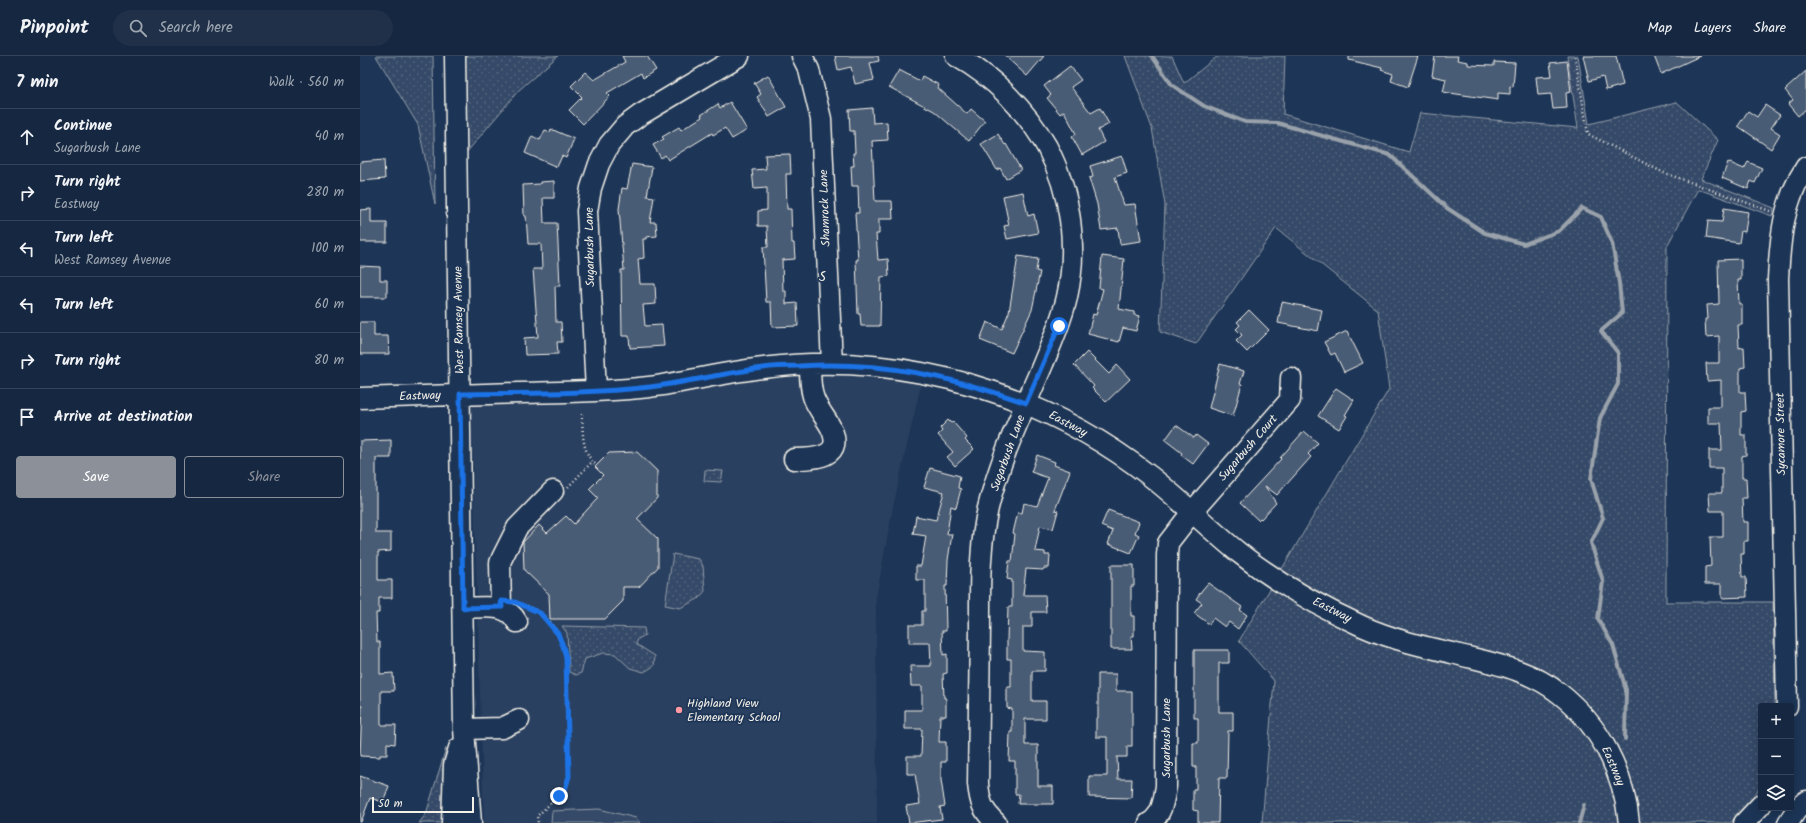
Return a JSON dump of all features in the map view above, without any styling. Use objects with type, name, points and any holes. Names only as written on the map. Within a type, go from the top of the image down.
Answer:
[{"type":"street","name":"West Ramsey Avenue","points":[[455,56],[464,729],[471,823]]},
{"type":"street","name":"Sugarbush Lane","points":[[596,391],[587,211],[591,188],[599,164],[609,145],[625,126],[640,115],[739,56]]},
{"type":"street","name":"Shamrock Lane","points":[[802,56],[809,70],[821,119],[832,364]]},
{"type":"street","name":"Sugarbush Lane","points":[[956,56],[984,73],[1005,93],[1025,115],[1042,139],[1055,164],[1064,188],[1071,226],[1072,264],[1067,297],[1059,326],[1026,403],[1000,470],[988,508],[982,550],[978,784],[980,803],[996,823]]},
{"type":"street","name":"Sycamore Street","points":[[1787,703],[1778,280],[1780,241],[1786,206],[1800,176],[1806,167]]},
{"type":"street","name":"Eastway","points":[[360,398],[596,391],[650,387],[764,368],[832,364],[877,367],[921,373],[978,386],[1026,403],[1098,440],[1150,476],[1238,552],[1280,582],[1345,617],[1378,632],[1409,643],[1486,660],[1517,670],[1555,690],[1573,705],[1592,725],[1607,749],[1618,773],[1625,795],[1629,823]]},
{"type":"street","points":[[794,459],[818,458],[826,455],[833,446],[833,433],[813,397],[810,365]]},
{"type":"street","name":"Sugarbush Court","points":[[1192,512],[1290,400],[1291,378]]},
{"type":"street","points":[[517,622],[514,616],[501,604],[500,563],[517,528],[554,491]]},
{"type":"street","name":"Sugarbush Lane","points":[[1150,823],[1153,821],[1162,806],[1166,786],[1168,543],[1192,512]]},
{"type":"street","points":[[463,608],[501,604]]},
{"type":"street","points":[[464,729],[502,728],[519,720]]},
{"type":"street","name":"West Ramsey Avenue","points":[[452,823],[454,766],[464,729]]},
{"type":"street","points":[[1788,823],[1797,809],[1806,801]]},
{"type":"street","points":[[1744,823],[1758,808]]},
{"type":"path","points":[[1575,56],[1588,134],[1662,172],[1785,216]]},
{"type":"path","points":[[582,414],[583,447],[592,462],[597,466]]},
{"type":"path","points":[[501,604],[515,602],[540,613],[558,634],[566,658],[569,776],[565,790],[553,799],[537,816],[538,823]]},
{"type":"shaded area","points":[[376,56],[433,56],[435,204],[418,125]]},
{"type":"shaded area","points":[[463,56],[558,56],[519,90],[467,152]]},
{"type":"shaded area","points":[[1125,56],[1172,56],[1184,83],[1218,56],[1285,56],[1283,114],[1409,152],[1420,113],[1578,128],[1567,56],[1578,56],[1589,124],[1677,102],[1718,140],[1701,179],[1774,208],[1772,216],[1698,189],[1667,246],[1666,602],[1773,602],[1775,703],[1758,703],[1758,789],[1750,804],[1730,823],[1262,823],[1274,681],[1239,641],[1389,389],[1378,310],[1276,228],[1196,344],[1160,332],[1165,205],[1152,128]]},
{"type":"shaded area","name":"Highland View Elementary School","points":[[802,373],[885,378],[921,384],[893,507],[876,598],[877,823],[484,823],[471,404],[646,399],[750,380]]},
{"type":"shaded area","points":[[705,470],[723,471],[721,482],[704,481]]},
{"type":"shaded area","points":[[673,554],[699,559],[703,566],[705,591],[698,599],[680,608],[665,605]]},
{"type":"shaded area","points":[[562,626],[644,628],[645,635],[638,639],[636,644],[655,656],[654,666],[644,672],[630,668],[615,654],[603,653],[585,659],[581,673],[576,675],[569,672],[567,633]]},
{"type":"shaded area","points":[[446,748],[445,823],[419,823],[426,814]]},
{"type":"shaded area","points":[[599,809],[636,818],[640,823],[551,823],[552,811]]},
{"type":"building","points":[[622,56],[647,56],[656,70],[643,78],[641,73],[607,93],[610,96],[583,124],[569,110],[582,97],[571,86],[585,72],[594,80],[625,62]]},
{"type":"building","points":[[835,56],[878,56],[879,61],[870,63],[874,80],[855,84],[851,67],[838,70]]},
{"type":"building","points":[[1005,56],[1044,56],[1027,76]]},
{"type":"building","points":[[1349,56],[1418,56],[1408,87],[1391,81],[1393,74],[1381,70],[1382,68],[1349,60]]},
{"type":"building","points":[[1435,56],[1458,56],[1457,60],[1468,62],[1468,65],[1494,66],[1494,62],[1515,63],[1513,87],[1510,86],[1510,94],[1498,93],[1498,100],[1443,92],[1446,79],[1432,76]]},
{"type":"building","points":[[1583,56],[1616,56],[1623,85],[1606,90],[1603,77],[1589,81]]},
{"type":"building","points":[[1654,56],[1700,56],[1661,74]]},
{"type":"building","points":[[1567,61],[1571,92],[1566,93],[1567,108],[1553,109],[1551,94],[1538,95],[1536,77],[1552,76],[1550,63]]},
{"type":"building","points":[[1070,66],[1081,80],[1071,87],[1091,113],[1100,108],[1109,124],[1098,130],[1104,142],[1082,155],[1072,137],[1076,134],[1064,111],[1060,114],[1047,98],[1051,95],[1044,86]]},
{"type":"building","points":[[899,70],[920,81],[922,76],[939,85],[938,88],[967,114],[971,109],[985,121],[969,141],[934,111],[889,87]]},
{"type":"building","points":[[1806,71],[1806,109],[1798,116],[1788,104],[1793,100],[1785,90]]},
{"type":"building","points":[[768,75],[786,107],[769,117],[757,97],[761,94],[754,83]]},
{"type":"building","points":[[730,102],[747,130],[732,139],[725,128],[713,135],[712,133],[668,160],[665,155],[661,158],[653,145],[664,139],[662,137],[679,127],[681,130],[702,117],[701,115],[718,104],[720,108]]},
{"type":"building","points":[[1765,105],[1780,115],[1771,128],[1780,134],[1771,149],[1738,126],[1748,111],[1757,117]]},
{"type":"building","points":[[872,108],[873,123],[887,122],[888,140],[872,141],[875,201],[892,201],[893,219],[879,219],[879,234],[876,234],[878,260],[888,259],[889,276],[881,277],[880,326],[861,326],[860,314],[858,314],[856,260],[858,260],[855,213],[859,213],[858,186],[852,186],[851,166],[854,166],[853,153],[855,153],[854,131],[850,131],[849,110]]},
{"type":"building","points":[[551,129],[574,139],[566,158],[562,156],[557,167],[525,153],[532,136],[540,140],[545,130],[550,132]]},
{"type":"building","points":[[998,134],[1005,145],[1006,144],[1021,170],[1006,179],[1000,168],[997,170],[981,144]]},
{"type":"building","points":[[790,154],[791,174],[786,174],[787,209],[791,209],[792,243],[794,243],[795,259],[782,260],[783,291],[786,291],[786,304],[797,303],[798,326],[772,327],[771,302],[766,302],[763,247],[768,247],[767,226],[758,226],[758,211],[767,210],[767,188],[754,189],[752,170],[766,169],[765,155]]},
{"type":"building","points":[[1122,156],[1127,173],[1115,177],[1124,205],[1135,204],[1141,241],[1120,244],[1118,228],[1101,230],[1097,204],[1089,178],[1093,177],[1090,166]]},
{"type":"building","points":[[384,160],[385,179],[360,181],[360,162]]},
{"type":"building","points":[[1728,162],[1744,169],[1748,162],[1762,168],[1755,183],[1751,181],[1748,189],[1722,178]]},
{"type":"building","points":[[632,164],[652,167],[647,196],[654,197],[650,222],[656,222],[657,236],[646,237],[646,239],[643,239],[644,258],[638,259],[640,284],[655,284],[656,304],[643,305],[645,326],[662,325],[664,346],[630,348],[629,336],[622,336],[621,270],[624,270],[619,209],[622,188],[627,189]]},
{"type":"building","points":[[554,181],[554,198],[543,198],[544,223],[557,223],[560,286],[555,286],[556,322],[561,322],[562,342],[557,342],[558,354],[525,355],[524,338],[538,337],[533,269],[542,269],[541,244],[528,244],[526,216],[524,216],[523,185]]},
{"type":"building","points":[[1023,192],[1028,216],[1034,214],[1038,233],[1007,239],[1004,226],[1009,225],[1003,196]]},
{"type":"building","points":[[1724,208],[1748,212],[1745,232],[1741,231],[1739,243],[1706,238],[1708,221],[1722,222]]},
{"type":"building","points":[[371,209],[371,223],[387,223],[387,242],[360,242],[360,210]]},
{"type":"building","points":[[1018,256],[1038,259],[1036,271],[1040,272],[1032,310],[1012,353],[980,340],[987,322],[1002,329],[1009,312]]},
{"type":"building","points":[[1102,256],[1124,259],[1119,309],[1134,312],[1134,315],[1140,316],[1136,331],[1123,328],[1119,342],[1088,334],[1093,314],[1096,315],[1103,289],[1099,288]]},
{"type":"building","points":[[1741,259],[1741,280],[1738,280],[1739,304],[1742,304],[1742,325],[1738,325],[1739,348],[1744,347],[1745,367],[1740,368],[1740,392],[1745,392],[1746,411],[1741,412],[1741,435],[1746,435],[1746,455],[1742,456],[1742,478],[1746,478],[1747,498],[1742,498],[1743,522],[1748,522],[1748,541],[1744,541],[1744,554],[1741,554],[1742,577],[1746,577],[1747,597],[1722,598],[1722,584],[1705,584],[1705,567],[1711,566],[1710,537],[1723,537],[1723,511],[1710,511],[1709,493],[1722,493],[1722,468],[1709,468],[1709,450],[1722,450],[1721,423],[1708,423],[1708,407],[1721,407],[1721,380],[1707,381],[1706,363],[1719,363],[1719,336],[1706,337],[1705,319],[1708,319],[1707,305],[1719,304],[1718,260]]},
{"type":"building","points":[[360,266],[380,267],[380,280],[387,280],[387,297],[360,297]]},
{"type":"building","points":[[1282,302],[1322,310],[1318,331],[1278,323]]},
{"type":"building","points":[[1249,310],[1269,330],[1247,352],[1236,341],[1242,335],[1236,329],[1240,325],[1237,322]]},
{"type":"building","points":[[360,322],[374,322],[374,336],[388,336],[389,354],[360,354]]},
{"type":"building","points":[[1347,331],[1363,363],[1344,372],[1335,353],[1331,355],[1324,342]]},
{"type":"building","points":[[1087,352],[1109,374],[1117,365],[1130,379],[1106,402],[1092,388],[1094,386],[1074,365]]},
{"type":"building","points":[[1220,364],[1244,371],[1233,416],[1209,408]]},
{"type":"building","points":[[1336,388],[1354,400],[1339,429],[1318,416]]},
{"type":"building","points":[[948,420],[951,423],[953,422],[967,438],[965,440],[974,449],[955,466],[947,457],[953,452],[938,435],[942,431],[940,428]]},
{"type":"building","points":[[1176,425],[1194,438],[1196,435],[1208,444],[1193,464],[1165,440]]},
{"type":"building","points":[[1304,431],[1318,443],[1308,454],[1311,457],[1277,495],[1265,486],[1276,503],[1261,519],[1260,518],[1258,520],[1240,503],[1281,459],[1280,458]]},
{"type":"building","points":[[391,440],[391,458],[376,458],[376,533],[391,533],[391,551],[378,552],[378,580],[392,580],[392,598],[379,598],[379,613],[376,613],[377,642],[380,642],[380,674],[393,673],[394,691],[381,691],[381,725],[396,725],[395,744],[387,743],[387,755],[380,755],[380,757],[360,756],[362,706],[360,706],[360,441]]},
{"type":"building","points":[[637,452],[657,471],[657,498],[637,519],[658,539],[658,567],[639,587],[623,587],[623,601],[605,619],[550,619],[549,594],[524,570],[523,542],[539,525],[547,533],[566,516],[574,524],[598,498],[589,489],[603,475],[595,467],[609,453]]},
{"type":"building","points":[[1037,455],[1055,462],[1054,465],[1070,471],[1055,510],[1058,511],[1053,529],[1040,526],[1035,551],[1045,552],[1045,555],[1050,555],[1049,568],[1044,568],[1043,570],[1026,569],[1023,595],[1045,595],[1046,612],[1032,612],[1032,627],[1023,627],[1023,651],[1045,652],[1045,671],[1032,671],[1032,701],[1046,701],[1046,719],[1025,719],[1025,745],[1038,745],[1038,786],[1053,786],[1053,804],[1018,804],[1019,794],[1015,794],[1015,761],[1009,761],[1010,732],[1012,732],[1012,709],[1007,708],[1007,687],[1011,687],[1011,659],[1007,659],[1007,640],[1008,607],[1012,607],[1012,580],[1007,579],[1009,561],[1012,561],[1015,534],[1013,533],[1018,512],[1022,513],[1024,503],[1037,506],[1048,478],[1031,472]]},
{"type":"building","points":[[930,468],[960,476],[958,488],[961,489],[956,508],[951,506],[947,534],[952,534],[948,560],[947,586],[945,586],[946,631],[942,631],[943,655],[947,654],[947,673],[943,674],[944,698],[946,698],[946,716],[940,716],[939,742],[946,742],[946,762],[941,762],[941,780],[945,806],[940,807],[942,819],[909,823],[906,806],[920,804],[915,774],[907,774],[907,756],[921,756],[922,729],[905,729],[905,710],[922,710],[922,686],[911,686],[910,666],[931,666],[930,643],[909,643],[909,625],[922,625],[922,611],[925,611],[925,580],[916,580],[916,566],[921,566],[926,536],[913,534],[916,516],[936,520],[944,492],[924,487]]},
{"type":"building","points":[[1108,510],[1139,522],[1135,533],[1139,535],[1131,553],[1108,544],[1113,531],[1101,526]]},
{"type":"building","points":[[1111,565],[1134,565],[1134,586],[1131,586],[1131,616],[1134,616],[1134,636],[1131,636],[1132,649],[1111,649]]},
{"type":"building","points":[[1208,583],[1242,607],[1240,610],[1247,615],[1238,629],[1229,622],[1225,627],[1213,618],[1209,624],[1194,613],[1202,603],[1196,599]]},
{"type":"building","points":[[1194,650],[1229,650],[1229,663],[1219,663],[1219,712],[1233,712],[1233,731],[1228,731],[1227,778],[1219,778],[1218,823],[1198,823],[1198,811],[1193,810],[1193,789],[1196,789],[1196,767],[1193,767],[1193,743],[1198,743],[1198,718],[1194,718]]},
{"type":"building","points":[[1098,674],[1116,674],[1116,691],[1132,691],[1132,746],[1127,746],[1127,757],[1117,757],[1118,779],[1132,779],[1131,798],[1089,797],[1089,776],[1107,776],[1107,737],[1096,737],[1096,718],[1098,718]]},
{"type":"building","points":[[360,776],[389,786],[383,802],[370,798],[361,822],[360,822]]},
{"type":"waterway","points":[[1152,56],[1172,85],[1204,106],[1245,122],[1277,123],[1390,155],[1447,208],[1485,233],[1524,244],[1559,231],[1582,208],[1601,217],[1612,243],[1619,283],[1622,313],[1601,331],[1618,353],[1618,384],[1600,418],[1591,479],[1603,518],[1591,543],[1603,581],[1598,619],[1613,645],[1626,690],[1625,739]]},
{"type":"waterway","points":[[1579,823],[1584,805]]},
{"type":"place","name":"Highland View Elementary School","points":[[679,710]]},
{"type":"district","name":"S","points":[[823,277]]},
{"type":"route","points":[[559,796],[565,790],[569,776],[566,658],[558,634],[551,623],[540,613],[515,602],[501,601],[502,607],[463,608],[460,394],[596,391],[650,387],[764,368],[832,364],[877,367],[921,373],[978,386],[1026,403],[1059,326]]}]
